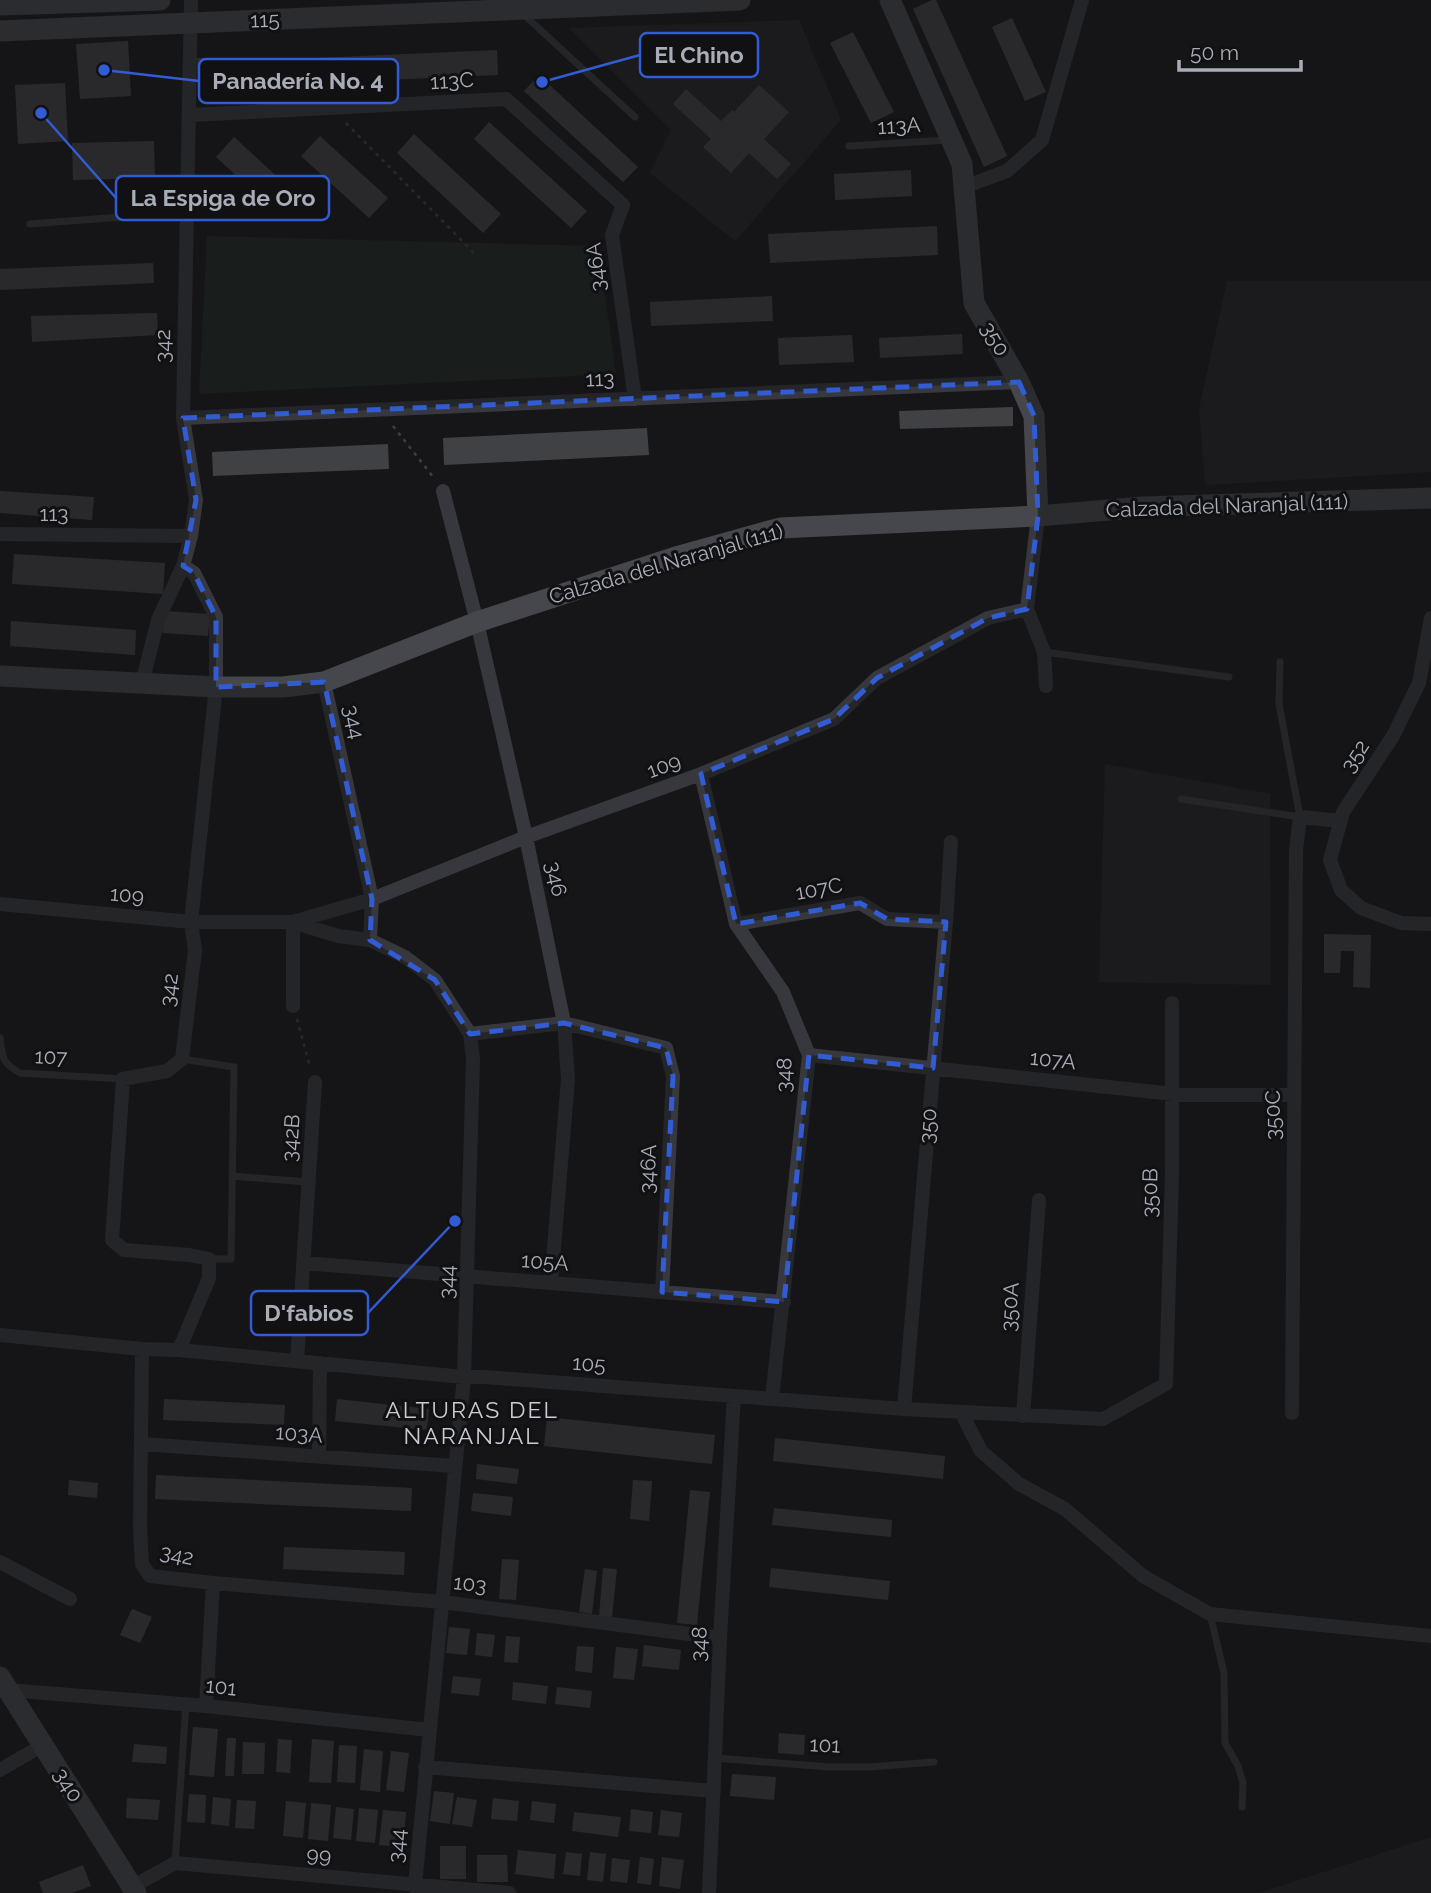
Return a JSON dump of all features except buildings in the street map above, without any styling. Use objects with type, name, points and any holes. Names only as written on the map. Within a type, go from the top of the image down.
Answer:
[{"type":"street","points":[[0,5],[160,0]]},
{"type":"street","name":"342","points":[[142,683],[158,620],[183,566],[196,500],[183,418],[191,0]]},
{"type":"street","name":"115","points":[[0,31],[740,0]]},
{"type":"street","name":"350","points":[[890,0],[962,164],[974,303],[1019,382],[1034,416],[1038,516],[1027,608],[1044,652],[1046,686]]},
{"type":"street","points":[[964,187],[1007,171],[1042,140],[1082,0]]},
{"type":"street","name":"113C","points":[[190,115],[506,99]]},
{"type":"street","name":"346A","points":[[506,99],[623,205],[612,235],[635,399]]},
{"type":"street","name":"113","points":[[183,418],[1019,382]]},
{"type":"street","name":"346","points":[[443,491],[477,622],[526,837],[564,1023],[568,1079],[551,1283]]},
{"type":"street","name":"Calzada del Naranjal (111)","points":[[0,676],[216,687],[283,687],[324,682],[477,622],[679,556],[780,528],[1038,516],[1143,507],[1431,498]]},
{"type":"street","name":"113","points":[[0,534],[191,536]]},
{"type":"street","name":"342","points":[[182,1059],[195,950],[191,922],[216,687],[216,617],[194,573],[183,566]]},
{"type":"street","name":"109","points":[[0,904],[191,922],[293,922],[372,899],[526,837],[701,775],[834,719],[877,678],[988,618],[1027,608]]},
{"type":"street","name":"352","points":[[1431,618],[1419,683],[1393,736],[1343,812],[1330,860],[1341,890],[1361,908],[1401,922],[1431,925]]},
{"type":"street","name":"344","points":[[324,682],[372,899],[370,940],[405,957],[435,980],[470,1034],[473,1059],[464,1377],[425,1767],[416,1889]]},
{"type":"street","name":"348","points":[[701,775],[736,924],[783,992],[808,1055],[772,1399]]},
{"type":"street","points":[[1300,817],[1341,821]]},
{"type":"street","name":"350C","points":[[1292,1413],[1296,850],[1300,817]]},
{"type":"street","name":"350","points":[[904,1409],[951,842]]},
{"type":"street","name":"107C","points":[[736,924],[860,903],[887,919],[946,922]]},
{"type":"street","points":[[293,922],[293,1006]]},
{"type":"street","name":"109","points":[[293,922],[338,936],[370,940]]},
{"type":"street","name":"350B","points":[[1166,1384],[1172,1174],[1172,1003]]},
{"type":"street","points":[[470,1034],[564,1023]]},
{"type":"street","name":"346A","points":[[564,1023],[666,1048],[673,1076],[662,1292]]},
{"type":"street","name":"107A","points":[[808,1055],[1171,1094],[1294,1095]]},
{"type":"street","points":[[179,1350],[209,1278],[209,1259],[124,1250],[112,1240],[123,1079],[167,1071],[182,1059]]},
{"type":"street","name":"342B","points":[[297,1360],[315,1082]]},
{"type":"street","name":"350A","points":[[1023,1416],[1039,1200]]},
{"type":"street","name":"105A","points":[[304,1263],[783,1302]]},
{"type":"street","name":"105","points":[[0,1335],[464,1377],[1023,1416],[1103,1419],[1166,1384]]},
{"type":"street","name":"342","points":[[142,1349],[142,1564],[150,1576],[213,1583],[206,1706]]},
{"type":"street","points":[[319,1456],[320,1363]]},
{"type":"street","name":"348","points":[[709,1893],[734,1396]]},
{"type":"street","points":[[961,1412],[981,1451],[1019,1484],[1065,1509],[1143,1576],[1210,1614],[1431,1636]]},
{"type":"street","name":"103A","points":[[141,1444],[454,1465]]},
{"type":"street","points":[[0,1562],[70,1599]]},
{"type":"street","name":"103","points":[[213,1583],[442,1602],[720,1638]]},
{"type":"street","name":"101","points":[[4,1684],[429,1730]]},
{"type":"street","name":"340","points":[[4,1684],[134,1890]]},
{"type":"street","points":[[0,1770],[43,1745]]},
{"type":"street","points":[[425,1767],[714,1791]]},
{"type":"street","points":[[134,1890],[175,1863]]},
{"type":"street","name":"99","points":[[175,1863],[416,1889],[509,1893]]},
{"type":"lane","points":[[519,10],[635,117]]},
{"type":"lane","name":"113A","points":[[849,146],[952,140]]},
{"type":"lane","points":[[30,224],[188,212]]},
{"type":"lane","points":[[1044,652],[1229,677]]},
{"type":"lane","points":[[1181,799],[1300,817],[1279,704],[1280,662]]},
{"type":"lane","name":"107","points":[[0,1038],[2,1056],[8,1066],[20,1073],[123,1079]]},
{"type":"lane","points":[[182,1059],[234,1067],[231,1259],[209,1259]]},
{"type":"lane","points":[[232,1176],[309,1182]]},
{"type":"lane","points":[[1210,1614],[1224,1673],[1226,1743],[1243,1783],[1242,1807]]},
{"type":"lane","points":[[175,1863],[186,1704]]},
{"type":"lane","name":"101","points":[[715,1758],[829,1767],[934,1762]]},
{"type":"path","points":[[331,108],[474,253]]},
{"type":"path","points":[[380,410],[422,460],[443,491]]},
{"type":"path","points":[[293,1006],[315,1082]]},
{"type":"highlighted area","points":[[1019,382],[1034,416],[1038,516],[1027,609],[988,618],[877,678],[834,719],[701,774],[736,924],[860,903],[887,919],[946,922],[933,1068],[809,1055],[784,1302],[662,1292],[673,1076],[666,1048],[564,1023],[470,1034],[435,980],[370,940],[372,899],[324,682],[216,687],[216,617],[194,573],[183,566],[196,500],[183,418]]},
{"type":"shaded area","points":[[799,20],[841,120],[735,241],[650,173],[671,130],[569,28]]},
{"type":"shaded area","points":[[207,236],[598,246],[616,374],[199,394]]},
{"type":"shaded area","points":[[1227,281],[1431,281],[1431,472],[1205,485],[1199,409]]},
{"type":"shaded area","points":[[1105,764],[1270,794],[1271,985],[1099,982]]},
{"type":"shaded area","points":[[1431,1837],[1431,1893],[1259,1893]]},
{"type":"place","name":"Panadería No. 4","points":[[104,70]]},
{"type":"place","name":"El Chino","points":[[542,82]]},
{"type":"place","name":"La Espiga de Oro","points":[[41,113]]},
{"type":"place","name":"D'fabios","points":[[455,1221]]},
{"type":"district","name":"ALTURAS DEL NARANJAL","points":[[472,1423]]}]
